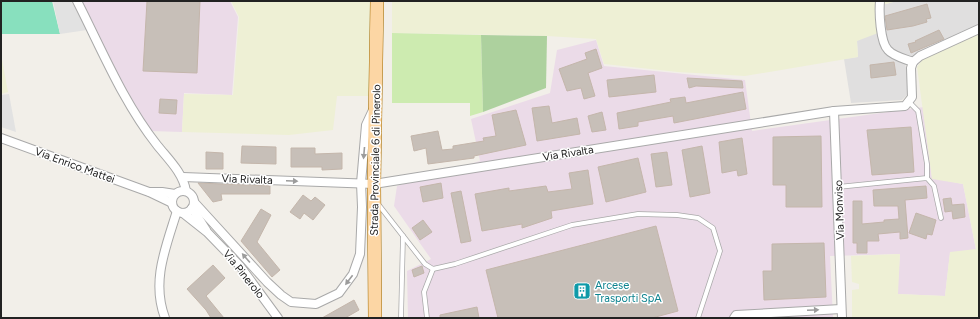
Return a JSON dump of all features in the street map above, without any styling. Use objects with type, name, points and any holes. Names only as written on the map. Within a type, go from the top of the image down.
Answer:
[{"type":"main road","name":"Strada Provinciale 6 di Pinerolo","points":[[375,318],[374,199],[368,184],[376,102],[377,1]]},
{"type":"street","points":[[77,1],[125,99],[147,132],[180,174],[180,192],[172,203]]},
{"type":"street","points":[[880,1],[880,18],[884,43],[887,50],[913,62]]},
{"type":"street","points":[[909,102],[912,97],[911,68],[913,62],[920,56],[979,29]]},
{"type":"street","name":"Via Rivalta","points":[[180,174],[368,184],[834,111],[905,106],[909,102]]},
{"type":"street","name":"Via Monviso","points":[[834,111],[842,318]]},
{"type":"street","name":"Via Enrico Mattei","points":[[1,138],[149,192],[172,203]]},
{"type":"street","points":[[180,192],[192,196],[193,205],[281,295],[291,302],[316,304],[339,294],[354,274],[360,254],[362,207],[368,184]]},
{"type":"street","points":[[362,207],[368,184]]},
{"type":"street","name":"Via Enrico Mattei","points":[[149,192],[180,192]]},
{"type":"street","name":"Via Pinerolo","points":[[172,203],[180,212],[207,232],[240,266],[278,318]]},
{"type":"street","points":[[165,318],[158,281],[162,259],[180,212],[193,205]]},
{"type":"street","name":"Via Pinerolo","points":[[193,205],[207,232]]},
{"type":"street","points":[[734,318],[736,314],[842,309]]},
{"type":"lane","points":[[909,102],[918,111],[927,164],[927,178],[934,186],[941,218]]},
{"type":"lane","points":[[838,187],[927,178]]},
{"type":"lane","points":[[374,199],[425,264],[432,269],[456,264],[572,225],[638,214],[677,215],[698,218],[713,228],[720,251],[698,318]]},
{"type":"lane","points":[[401,318],[403,236]]},
{"type":"lane","points":[[427,318],[424,292],[432,269]]},
{"type":"shaded area","points":[[53,1],[71,1],[87,30],[60,34]]},
{"type":"shaded area","points":[[80,1],[230,1],[238,17],[232,95],[184,93],[182,132],[150,131],[128,99]]},
{"type":"shaded area","points":[[897,1],[979,1],[979,26],[905,62],[910,92],[902,100],[851,103],[844,59],[858,57],[857,41],[878,6]]},
{"type":"shaded area","points":[[596,40],[604,66],[745,80],[752,131],[924,107],[932,178],[963,184],[976,250],[950,253],[945,296],[897,294],[900,254],[830,256],[833,318],[408,318],[407,271],[431,259],[394,206],[397,186],[480,161],[471,119],[550,93],[557,50]]},
{"type":"shaded area","points":[[9,94],[16,132],[1,127],[1,95]]},
{"type":"green space","points":[[1,1],[52,1],[60,34],[1,34]]},
{"type":"green space","points":[[231,1],[370,1],[369,96],[337,96],[333,130],[289,135],[182,132],[184,94],[233,95],[239,17]]},
{"type":"green space","points":[[392,1],[897,1],[878,6],[878,33],[857,41],[858,57],[745,76],[678,72],[604,64],[596,39],[547,36],[392,33]]},
{"type":"green space","points":[[392,33],[481,35],[483,112],[470,116],[470,103],[392,103]]},
{"type":"green space","points":[[979,33],[979,318],[852,318],[852,290],[859,289],[859,284],[852,282],[851,256],[900,254],[898,294],[945,296],[950,252],[976,249],[963,184],[932,179],[917,67],[923,59]]},
{"type":"green space","points":[[481,35],[547,36],[546,88],[483,112]]},
{"type":"green space","points":[[1,54],[8,92],[1,94]]},
{"type":"building","points":[[147,1],[200,1],[197,73],[143,71]]},
{"type":"building","points":[[927,4],[931,18],[926,19],[927,22],[887,30],[885,16]]},
{"type":"building","points":[[939,30],[944,39],[911,53],[908,44],[916,42],[915,41]]},
{"type":"building","points":[[596,49],[602,68],[588,73],[595,96],[584,99],[581,88],[567,91],[559,69],[587,59],[585,53]]},
{"type":"building","points":[[894,62],[896,75],[871,78],[870,65]]},
{"type":"building","points":[[654,75],[656,92],[609,97],[607,80]]},
{"type":"building","points":[[687,78],[742,81],[743,88],[696,86],[689,88]]},
{"type":"building","points":[[743,92],[746,109],[674,123],[673,116],[638,122],[638,126],[619,129],[617,113],[671,102],[670,99],[685,97],[686,103]]},
{"type":"building","points":[[160,99],[177,100],[176,114],[159,113]]},
{"type":"building","points":[[549,106],[552,123],[577,118],[580,134],[537,141],[532,108]]},
{"type":"building","points":[[516,110],[526,145],[474,156],[474,158],[428,164],[426,148],[414,151],[411,136],[438,131],[442,150],[453,149],[453,146],[484,141],[483,138],[496,136],[492,115]]},
{"type":"building","points":[[602,112],[606,130],[592,132],[588,116]]},
{"type":"building","points":[[911,127],[914,172],[872,175],[867,130]]},
{"type":"building","points":[[821,136],[822,207],[786,207],[786,185],[773,185],[773,137]]},
{"type":"building","points":[[742,138],[747,174],[738,176],[737,170],[722,173],[719,142]]},
{"type":"building","points":[[242,146],[276,147],[276,164],[241,163]]},
{"type":"building","points":[[702,146],[710,193],[690,197],[682,150]]},
{"type":"building","points":[[291,148],[315,148],[315,154],[342,153],[342,169],[322,170],[322,167],[291,167]]},
{"type":"building","points":[[206,152],[223,153],[223,169],[206,169]]},
{"type":"building","points":[[667,152],[672,185],[656,187],[651,154]]},
{"type":"building","points":[[638,158],[646,192],[606,202],[598,167]]},
{"type":"building","points":[[588,170],[593,204],[551,211],[552,218],[522,228],[522,224],[482,231],[475,194],[509,188],[509,191],[546,186],[548,192],[572,189],[569,173]]},
{"type":"building","points":[[198,183],[270,186],[270,194],[221,194],[222,200],[213,202]]},
{"type":"building","points":[[441,183],[443,198],[423,202],[420,187]]},
{"type":"building","points":[[926,186],[927,198],[905,200],[908,238],[900,239],[900,232],[878,234],[879,241],[867,241],[867,253],[857,253],[857,243],[853,243],[853,201],[862,201],[862,224],[899,219],[898,206],[874,206],[873,190]]},
{"type":"building","points":[[461,191],[471,241],[461,243],[451,193]]},
{"type":"building","points":[[303,195],[311,201],[315,197],[325,205],[313,220],[304,213],[300,219],[290,212]]},
{"type":"building","points":[[951,198],[952,205],[964,204],[965,217],[953,219],[952,211],[945,212],[943,199]]},
{"type":"building","points":[[261,209],[271,215],[257,242],[280,270],[272,277],[241,241]]},
{"type":"building","points":[[916,213],[936,220],[932,235],[927,234],[926,239],[909,233]]},
{"type":"building","points":[[423,220],[432,232],[420,240],[412,228]]},
{"type":"building","name":"Arcese Trasporti SpA","points":[[656,226],[678,311],[652,318],[498,318],[486,270]]},
{"type":"building","points":[[824,243],[826,297],[764,300],[763,271],[772,271],[772,244]]},
{"type":"building","points":[[213,265],[225,278],[206,296],[224,318],[211,318],[206,310],[187,289]]},
{"type":"building","points":[[422,266],[424,273],[414,277],[412,270]]},
{"type":"building","points":[[354,300],[359,310],[345,318],[322,318]]},
{"type":"building","points":[[477,307],[479,318],[440,318],[440,315]]},
{"type":"place","name":"Arcese Trasporti SpA","points":[[582,291]]}]
